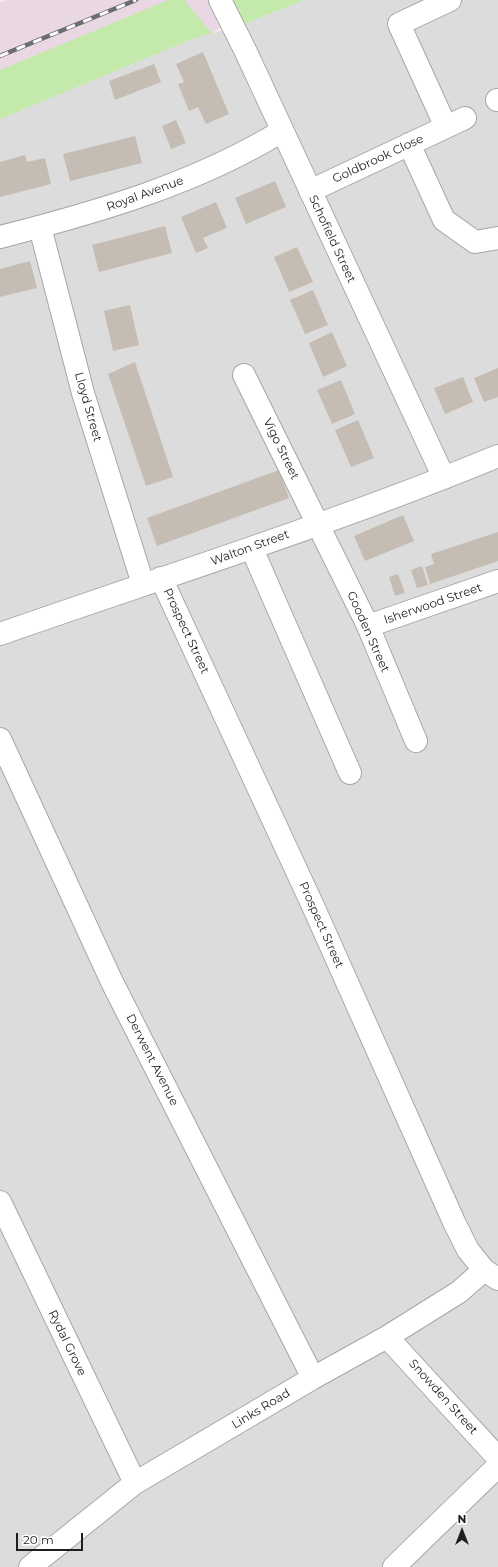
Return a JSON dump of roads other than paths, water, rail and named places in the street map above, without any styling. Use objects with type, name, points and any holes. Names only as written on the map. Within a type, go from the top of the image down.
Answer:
[{"type":"street","name":"Goldbrook Close","points":[[310,191],[455,122],[399,24],[437,3]]},
{"type":"street","name":"Schofield Street","points":[[223,6],[245,50],[444,478]]},
{"type":"street","name":"Royal Avenue","points":[[0,238],[127,202],[171,186],[265,142],[282,131]]},
{"type":"street","points":[[409,144],[444,220],[476,242],[498,238]]},
{"type":"street","name":"Lloyd Street","points":[[40,227],[83,393],[152,581]]},
{"type":"street","name":"Vigo Street","points":[[244,375],[318,523]]},
{"type":"street","name":"Walton Street","points":[[0,634],[152,581],[252,549],[318,523],[444,478],[498,456]]},
{"type":"street","name":"Gooden Street","points":[[318,523],[368,626],[416,741]]},
{"type":"street","points":[[252,549],[350,773]]},
{"type":"street","name":"Prospect Street","points":[[152,581],[313,906],[454,1222],[468,1250],[494,1277]]},
{"type":"street","name":"Isherwood Street","points":[[368,626],[498,581]]},
{"type":"street","name":"Derwent Avenue","points":[[0,739],[112,982],[313,1378]]},
{"type":"street","name":"Rydal Grove","points":[[0,1202],[135,1483]]},
{"type":"street","name":"Links Road","points":[[30,1567],[135,1483],[313,1378],[387,1337],[459,1292],[494,1277]]},
{"type":"street","name":"Snowden Street","points":[[387,1337],[498,1458]]},
{"type":"street","points":[[394,1567],[498,1466]]},
{"type":"railway","points":[[0,56],[136,0]]}]
